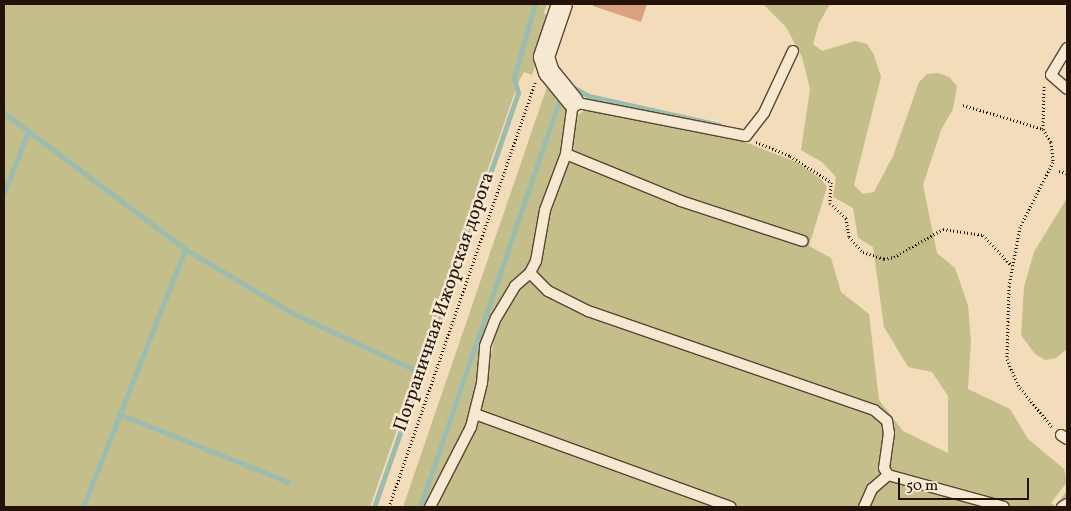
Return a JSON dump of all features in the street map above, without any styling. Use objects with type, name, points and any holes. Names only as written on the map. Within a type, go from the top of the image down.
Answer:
[{"type":"street","points":[[562,4],[544,57],[549,72],[573,102]]},
{"type":"lane","points":[[1067,48],[1051,75],[1067,89]]},
{"type":"lane","points":[[430,507],[466,440],[475,414],[482,383],[485,346],[496,318],[514,286],[530,273],[536,261],[543,217],[566,154],[573,102],[740,136],[753,131],[758,124],[793,51]]},
{"type":"lane","points":[[566,154],[681,201],[803,241]]},
{"type":"lane","points":[[530,273],[548,291],[588,312],[874,410],[887,421],[889,433],[884,468],[888,475],[1004,507]]},
{"type":"lane","points":[[475,414],[732,507]]},
{"type":"lane","points":[[864,507],[872,489],[888,475]]},
{"type":"lane","points":[[1062,507],[1067,504]]},
{"type":"path","points":[[1051,75],[1043,87],[1043,129],[1051,142],[1053,162],[1020,227],[1013,266],[1007,359],[1018,385],[1064,437]]},
{"type":"path","points":[[963,105],[1043,129]]},
{"type":"path","name":"Пограничная Ижорская дорога","points":[[389,507],[526,106]]},
{"type":"path","points":[[740,136],[790,156],[831,182],[830,203],[846,218],[849,237],[863,252],[884,259],[894,257],[943,229],[983,236],[1013,266]]},
{"type":"path","points":[[1058,171],[1067,173]]},
{"type":"shaded area","points":[[4,4],[547,4],[544,13],[551,21],[532,75],[524,72],[518,83],[370,507],[4,507]]},
{"type":"shaded area","points":[[763,4],[830,4],[819,23],[813,44],[822,51],[855,41],[867,44],[874,55],[881,77],[854,185],[863,194],[874,192],[893,156],[919,82],[927,74],[938,73],[949,77],[957,86],[953,109],[941,130],[923,185],[937,253],[955,268],[968,305],[971,341],[968,389],[1010,409],[1028,439],[1064,469],[1067,482],[1051,503],[1056,506],[1067,490],[1067,507],[435,507],[471,439],[481,410],[495,334],[513,296],[525,281],[569,159],[578,115],[585,110],[745,142],[796,162],[821,179],[827,187],[809,246],[831,258],[841,292],[869,314],[879,400],[903,431],[948,453],[948,396],[932,372],[908,367],[884,327],[873,247],[858,238],[853,208],[833,197],[836,177],[822,162],[801,150],[810,89],[802,57],[786,27]]},
{"type":"shaded area","points":[[549,81],[569,106],[562,153],[539,216],[532,260],[524,273],[505,292],[492,316],[474,402],[462,439],[426,507],[403,507]]},
{"type":"shaded area","points":[[1067,198],[1067,349],[1056,358],[1045,360],[1035,354],[1021,335],[1024,287],[1034,252]]},
{"type":"building","points":[[593,4],[647,4],[641,22],[593,6]]},
{"type":"waterway","points":[[421,373],[518,93],[514,77],[535,4]]},
{"type":"waterway","points":[[572,87],[589,96],[719,125]]},
{"type":"waterway","points":[[420,507],[560,99]]},
{"type":"waterway","points":[[4,113],[185,249],[292,313],[421,373],[374,507]]},
{"type":"waterway","points":[[4,193],[28,131]]},
{"type":"waterway","points":[[83,507],[185,249]]},
{"type":"waterway","points":[[119,414],[288,482]]}]
